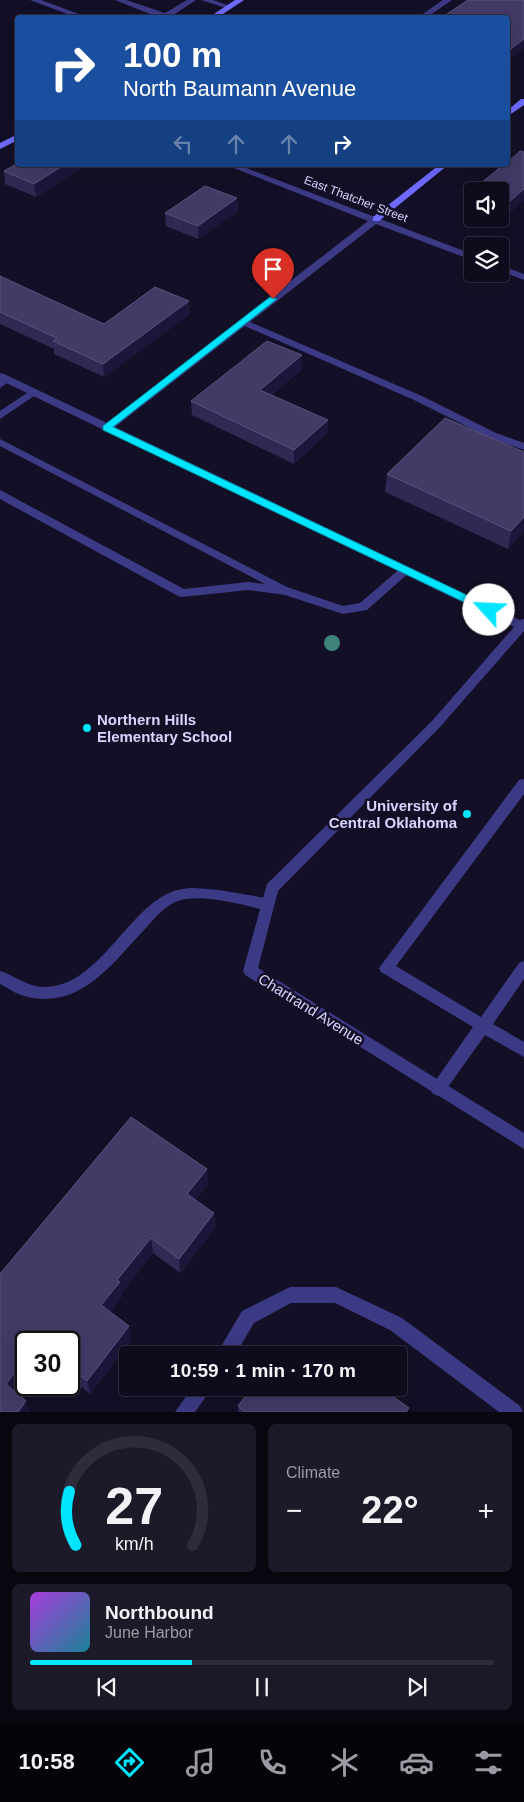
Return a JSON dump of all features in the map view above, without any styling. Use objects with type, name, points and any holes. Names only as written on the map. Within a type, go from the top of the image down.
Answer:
[{"type":"street","points":[[34,0],[78,15]]},
{"type":"street","points":[[119,0],[160,15]]},
{"type":"street","points":[[168,15],[192,0]]},
{"type":"street","points":[[205,0],[229,7]]},
{"type":"street","points":[[216,15],[240,0]]},
{"type":"street","points":[[425,15],[448,0]]},
{"type":"street","points":[[510,112],[524,101]]},
{"type":"street","points":[[0,146],[15,138]]},
{"type":"street","name":"East Thatcher Street","points":[[235,167],[464,254]]},
{"type":"street","points":[[107,428],[441,167]]},
{"type":"street","points":[[509,271],[524,277]]},
{"type":"street","points":[[243,322],[418,398],[492,435],[524,447]]},
{"type":"street","points":[[3,380],[33,392],[523,625]]},
{"type":"street","points":[[0,416],[33,392]]},
{"type":"street","points":[[0,442],[292,593],[343,610],[363,607],[406,570]]},
{"type":"street","points":[[0,494],[182,593],[248,586],[292,593]]},
{"type":"street","name":"Chartrand Avenue","points":[[523,625],[436,724],[272,888],[266,904],[250,971],[524,1142]]},
{"type":"street","points":[[524,784],[386,968],[524,1050]]},
{"type":"street","points":[[0,977],[17,988],[32,992],[52,994],[71,989],[89,977],[139,925],[160,905],[172,897],[189,893],[204,894],[266,904]]},
{"type":"street","points":[[438,1089],[524,967]]},
{"type":"street","points":[[230,1346],[248,1317],[290,1294],[336,1295],[396,1324],[514,1412]]},
{"type":"street","points":[[184,1412],[196,1396]]},
{"type":"building","points":[[468,0],[524,0],[524,39],[510,50],[510,15],[446,15]]},
{"type":"building","points":[[520,151],[524,152],[524,189],[510,201],[509,182],[482,182],[501,167],[510,167],[510,160]]},
{"type":"building","points":[[15,165],[15,167],[61,167],[34,184],[4,171]]},
{"type":"building","points":[[205,186],[237,198],[198,226],[165,213]]},
{"type":"building","points":[[0,276],[104,324],[155,287],[189,301],[103,364],[53,341],[57,338],[0,312]]},
{"type":"building","points":[[267,341],[302,355],[260,390],[328,420],[294,450],[191,401]]},
{"type":"building","points":[[445,418],[524,452],[524,517],[511,531],[387,474]]},
{"type":"building","points":[[131,1117],[207,1169],[187,1194],[214,1213],[179,1259],[151,1238],[117,1280],[120,1282],[101,1305],[129,1326],[87,1381],[80,1376],[80,1331],[15,1331],[15,1372],[6,1384],[15,1392],[15,1396],[20,1396],[26,1401],[18,1412],[0,1412],[0,1274]]},
{"type":"building","points":[[245,1396],[392,1396],[409,1408],[406,1412],[245,1412],[238,1406]]},
{"type":"place","name":"Northern Hills Elementary School","points":[[87,728]]},
{"type":"place","name":"University of Central Oklahoma","points":[[467,814]]},
{"type":"route","points":[[273,299],[107,428],[489,610]]}]
